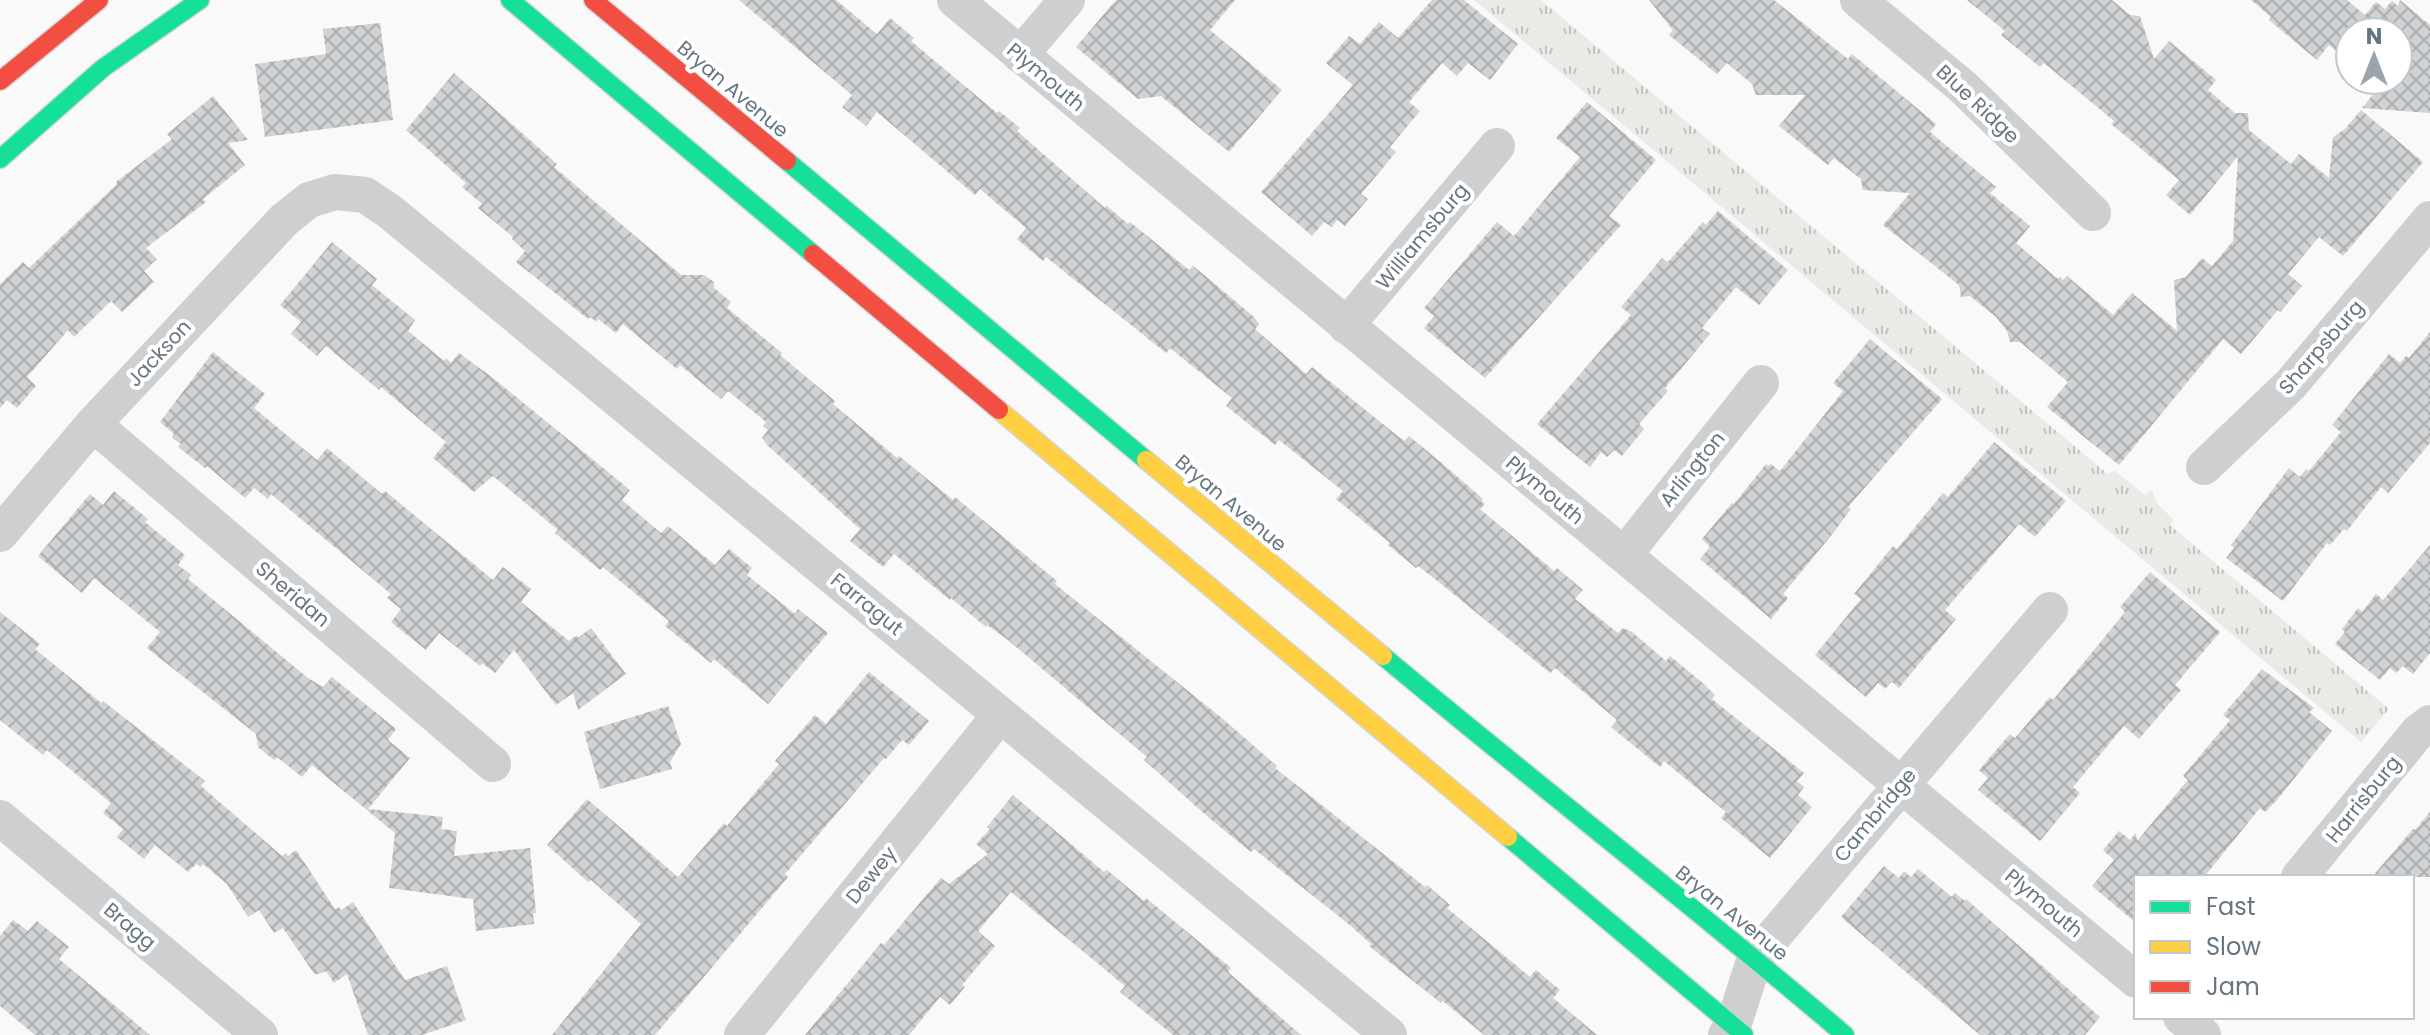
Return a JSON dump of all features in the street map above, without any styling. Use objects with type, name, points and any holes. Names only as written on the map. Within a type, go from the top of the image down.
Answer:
[{"type":"main road","points":[[0,81],[99,0]]},
{"type":"main road","points":[[0,159],[103,68],[200,0]]},
{"type":"main road","points":[[510,0],[1734,1032]]},
{"type":"main road","name":"Bryan Avenue","points":[[593,0],[1529,778],[1755,958],[1845,1035]]},
{"type":"street","name":"Plymouth","points":[[955,0],[2134,978]]},
{"type":"street","points":[[1020,55],[1067,0]]},
{"type":"street","name":"Blue Ridge","points":[[1858,0],[1963,87],[2093,213]]},
{"type":"street","name":"Williamsburg","points":[[1346,326],[1497,146]]},
{"type":"street","name":"Jackson","points":[[0,534],[93,424],[284,220],[309,200],[335,192]]},
{"type":"street","name":"Farragut","points":[[335,192],[365,195],[389,211],[1389,1035]]},
{"type":"street","name":"Sharpsburg","points":[[2204,467],[2291,384],[2430,219]]},
{"type":"street","name":"Arlington","points":[[1624,555],[1761,383]]},
{"type":"street","name":"Sheridan","points":[[93,424],[493,764]]},
{"type":"street","name":"Cambridge","points":[[1734,1032],[1755,958],[2050,610]]},
{"type":"street","name":"Dewey","points":[[742,1035],[1000,715]]},
{"type":"street","name":"Harrisburg","points":[[2301,875],[2418,732],[2430,723]]},
{"type":"street","name":"Bragg","points":[[0,818],[260,1035]]},
{"type":"street","points":[[2184,1019],[2203,1035]]},
{"type":"green space","points":[[1474,0],[1541,0],[2108,474],[2115,471],[2145,495],[2152,490],[2157,503],[2174,520],[2170,525],[2389,709],[2361,742]]},
{"type":"building","points":[[739,0],[836,0],[877,34],[890,18],[914,38],[911,41],[997,113],[999,111],[1020,128],[1017,131],[1105,208],[1107,206],[1128,224],[1130,222],[1189,270],[1193,266],[1254,317],[1259,324],[1255,329],[1306,374],[1312,367],[1404,441],[1409,436],[1444,465],[1483,499],[1481,501],[1485,504],[1480,509],[1554,571],[1557,568],[1583,590],[1575,599],[1618,633],[1623,628],[1632,632],[1666,661],[1670,656],[1704,684],[1715,695],[1712,699],[1804,773],[1797,781],[1804,787],[1798,795],[1812,807],[1770,858],[1721,818],[1726,812],[1664,761],[1660,767],[1611,727],[1617,720],[1555,668],[1550,673],[1440,583],[1388,545],[1390,543],[1336,499],[1343,491],[1279,440],[1275,445],[1226,406],[1232,398],[1170,348],[1166,353],[1046,257],[1043,261],[1017,239],[1026,228],[980,189],[975,195],[877,112],[866,126],[842,107],[852,95]]},
{"type":"building","points":[[1116,0],[1235,0],[1210,30],[1282,90],[1229,152],[1161,96],[1138,99],[1076,47]]},
{"type":"building","points":[[1432,0],[1464,0],[1518,44],[1490,80],[1468,63],[1457,76],[1442,63],[1409,102],[1420,111],[1390,147],[1396,152],[1361,194],[1368,199],[1345,226],[1337,220],[1332,227],[1324,222],[1312,236],[1261,192],[1353,85],[1326,63],[1349,36],[1360,44],[1379,22],[1398,38]]},
{"type":"building","points":[[1649,0],[1774,0],[1848,59],[1852,54],[1936,124],[1930,132],[1996,187],[1990,193],[2030,226],[2016,243],[2058,279],[2063,280],[2067,276],[2113,315],[2132,293],[2177,331],[2174,280],[2186,277],[2202,258],[2212,266],[2233,241],[2238,156],[2190,215],[2166,195],[2179,180],[2044,63],[2040,67],[2001,35],[2005,31],[1967,0],[2112,0],[2130,15],[2140,16],[2154,59],[2169,41],[2216,80],[2208,90],[2235,113],[2248,113],[2249,130],[2291,164],[2299,154],[2329,178],[2333,137],[2345,129],[2361,110],[2423,162],[2343,256],[2319,237],[2288,274],[2302,286],[2280,312],[2278,310],[2241,354],[2223,339],[2119,465],[2047,407],[2068,382],[2020,342],[2010,342],[2007,331],[1996,317],[1970,296],[1961,297],[1959,285],[1883,225],[1910,193],[1863,190],[1861,179],[1834,158],[1828,165],[1779,126],[1805,95],[1756,95],[1752,84],[1727,63],[1717,74],[1669,35],[1673,30]]},
{"type":"building","points":[[2251,0],[2347,0],[2365,15],[2376,2],[2385,9],[2392,1],[2398,6],[2400,0],[2430,25],[2430,113],[2362,108],[2372,96],[2414,96],[2414,16],[2334,16],[2334,49],[2329,45],[2317,60],[2269,20],[2271,17]]},
{"type":"building","points":[[380,23],[393,120],[265,137],[255,64],[326,54],[323,29]]},
{"type":"building","points":[[454,73],[557,164],[554,167],[681,275],[704,275],[714,282],[714,288],[731,302],[727,308],[782,353],[780,355],[835,401],[833,404],[897,458],[899,456],[953,500],[955,497],[1057,581],[1055,584],[1223,719],[1277,766],[1275,768],[1425,887],[1427,885],[1450,905],[1447,908],[1530,977],[1536,970],[1560,990],[1553,998],[1597,1035],[1484,1035],[1369,946],[1371,944],[1351,926],[1254,849],[1251,852],[1208,817],[1144,760],[1147,757],[1008,640],[950,600],[894,554],[883,567],[850,541],[860,529],[767,445],[762,438],[768,430],[763,426],[766,422],[728,391],[721,399],[680,365],[677,369],[623,324],[616,333],[598,319],[597,322],[590,317],[588,319],[516,262],[525,251],[478,208],[482,204],[462,187],[466,183],[406,130]]},
{"type":"building","points":[[213,96],[248,140],[228,143],[245,165],[203,199],[206,202],[146,248],[157,259],[144,271],[154,282],[122,312],[111,301],[74,337],[68,330],[27,377],[36,386],[17,408],[7,400],[0,408],[0,284],[23,262],[29,268],[116,182],[172,139],[167,134]]},
{"type":"building","points":[[1587,102],[1656,160],[1609,216],[1621,225],[1485,378],[1424,328],[1434,316],[1424,308],[1497,222],[1514,236],[1580,157],[1556,138]]},
{"type":"building","points":[[1718,211],[1788,270],[1759,305],[1736,287],[1702,328],[1710,334],[1639,424],[1644,429],[1622,456],[1614,450],[1607,457],[1601,452],[1590,467],[1537,424],[1631,315],[1621,307],[1662,258],[1668,262],[1703,222],[1706,225]]},
{"type":"building","points":[[332,242],[377,279],[372,285],[415,320],[408,331],[444,361],[446,358],[451,363],[459,353],[493,378],[630,490],[622,500],[661,533],[668,526],[715,565],[729,549],[752,568],[747,575],[795,614],[798,609],[828,633],[768,704],[714,659],[711,663],[665,626],[669,621],[603,567],[600,570],[555,533],[558,530],[493,476],[474,492],[433,458],[446,442],[381,387],[379,390],[326,346],[317,356],[291,334],[301,322],[280,305]]},
{"type":"building","points":[[2430,332],[2430,443],[2388,493],[2381,487],[2347,531],[2344,529],[2330,545],[2327,543],[2283,601],[2226,558],[2234,548],[2231,545],[2289,468],[2300,477],[2306,469],[2309,471],[2341,432],[2332,425],[2389,354],[2400,363],[2406,356],[2409,358]]},
{"type":"building","points":[[1870,339],[1942,399],[1848,507],[1851,509],[1834,532],[1783,594],[1788,598],[1771,619],[1700,559],[1710,547],[1702,539],[1766,464],[1780,471],[1843,391],[1833,383]]},
{"type":"building","points":[[213,352],[265,394],[254,408],[317,460],[327,448],[382,494],[385,491],[493,580],[503,567],[531,589],[521,602],[569,641],[591,628],[626,674],[578,710],[573,693],[556,705],[514,650],[495,673],[482,663],[480,666],[439,633],[426,650],[391,622],[401,609],[387,598],[391,594],[271,494],[268,499],[254,488],[245,498],[207,466],[205,468],[178,447],[181,444],[172,438],[174,434],[160,422]]},
{"type":"building","points":[[1994,442],[2066,501],[2035,537],[2019,524],[1945,610],[1956,619],[1899,688],[1892,682],[1885,689],[1878,683],[1866,697],[1815,655],[1861,599],[1854,594],[1893,546],[1897,549],[1943,493],[1948,497]]},
{"type":"building","points":[[114,491],[185,555],[178,565],[191,575],[188,579],[308,678],[323,687],[332,677],[396,729],[388,740],[410,758],[368,809],[443,817],[441,829],[457,831],[454,856],[530,848],[536,913],[533,913],[534,924],[476,931],[473,899],[389,888],[395,833],[312,765],[302,777],[277,757],[274,760],[258,747],[256,734],[147,648],[160,632],[94,578],[82,593],[38,556],[90,494],[103,505]]},
{"type":"building","points":[[2430,545],[2430,653],[2413,674],[2403,666],[2396,673],[2390,668],[2380,680],[2335,644],[2358,608],[2362,612],[2376,594],[2383,600]]},
{"type":"building","points":[[2150,572],[2220,632],[2175,685],[2181,690],[2139,739],[2124,726],[2073,787],[2080,793],[2040,841],[1978,790],[1988,778],[1979,770],[2010,734],[2015,738],[2050,697],[2053,700],[2125,612],[2120,607]]},
{"type":"building","points":[[0,612],[40,644],[35,649],[205,781],[201,786],[282,856],[296,850],[335,909],[339,907],[341,910],[353,902],[405,980],[447,966],[466,1020],[422,1035],[368,1035],[347,974],[334,983],[326,971],[315,975],[283,928],[274,933],[259,910],[248,917],[227,884],[203,864],[201,867],[196,864],[188,872],[155,845],[144,859],[117,837],[123,829],[103,813],[111,803],[47,750],[43,755],[0,720]]},
{"type":"building","points":[[2262,669],[2314,708],[2309,712],[2332,731],[2277,800],[2265,812],[2260,808],[2206,875],[2134,875],[2134,921],[2092,886],[2114,860],[2103,850],[2119,831],[2130,840],[2136,833],[2137,841],[2188,780],[2183,776],[2230,720],[2223,715]]},
{"type":"building","points":[[869,672],[929,721],[909,745],[902,740],[884,758],[655,1035],[552,1035],[641,924],[547,845],[587,799],[678,877],[724,823],[727,826],[779,764],[775,761],[815,715],[826,724]]},
{"type":"building","points":[[668,706],[681,744],[670,762],[672,769],[600,789],[584,732]]},
{"type":"building","points":[[1013,795],[1104,872],[1107,870],[1144,901],[1146,898],[1231,968],[1228,972],[1301,1035],[1173,1035],[1120,992],[1125,986],[1011,892],[978,931],[995,946],[962,985],[965,987],[950,1005],[940,997],[909,1035],[805,1035],[881,943],[884,945],[941,878],[949,884],[988,854],[976,844]]},
{"type":"building","points":[[2430,812],[2430,877],[2374,875],[2413,829]]},
{"type":"building","points":[[1884,866],[1899,878],[1904,871],[1911,877],[1918,869],[1952,897],[1955,893],[1966,899],[2100,1017],[2085,1035],[1980,1035],[1841,917]]},
{"type":"building","points":[[13,920],[28,931],[37,921],[69,947],[59,959],[150,1035],[35,1035],[0,1006],[0,936]]},
{"type":"traffic: fast","points":[[0,159],[103,68],[200,0]]},
{"type":"traffic: fast","points":[[510,0],[813,254]]},
{"type":"traffic: fast","points":[[787,161],[1146,460]]},
{"type":"traffic: fast","points":[[1383,656],[1845,1035]]},
{"type":"traffic: fast","points":[[1508,837],[1744,1035]]},
{"type":"traffic: slow","points":[[999,410],[1508,837]]},
{"type":"traffic: slow","points":[[1146,460],[1383,656]]},
{"type":"traffic: jam","points":[[0,81],[99,0]]},
{"type":"traffic: jam","points":[[593,0],[787,161]]},
{"type":"traffic: jam","points":[[813,254],[999,410]]}]
